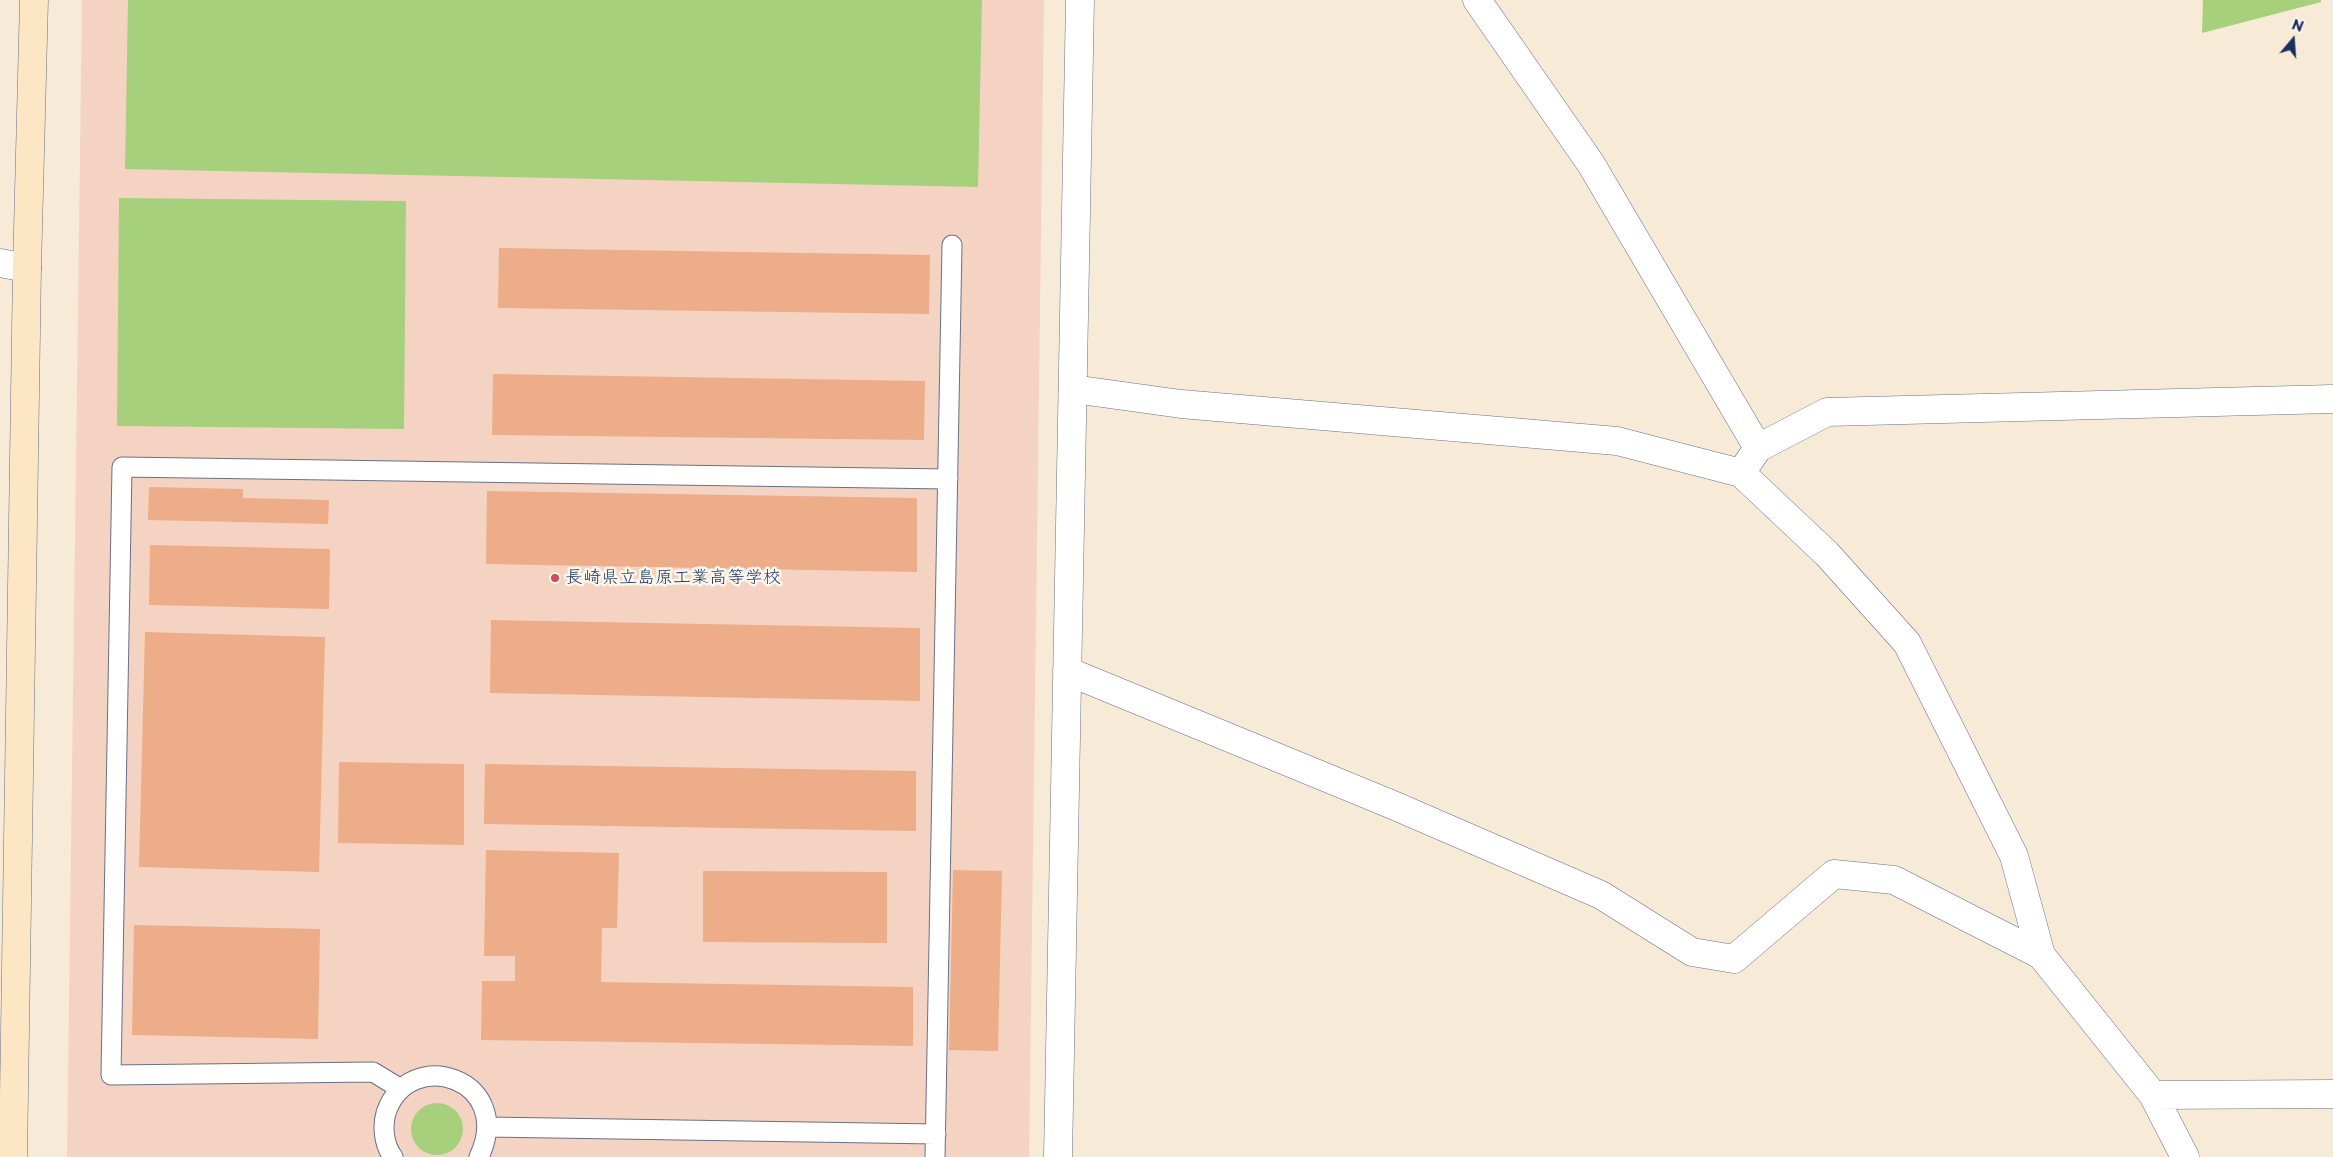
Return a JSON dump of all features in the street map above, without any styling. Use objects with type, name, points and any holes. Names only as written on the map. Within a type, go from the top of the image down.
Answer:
[{"type":"street","points":[[13,1157],[27,268],[34,0]]},
{"type":"street","points":[[1058,1157],[1080,0]]},
{"type":"street","points":[[1477,0],[1591,164],[1758,448]]},
{"type":"street","points":[[0,263],[27,268]]},
{"type":"street","points":[[1073,389],[1181,404],[1617,441],[1741,474],[1827,554],[1907,643],[2014,856],[2041,956]]},
{"type":"street","points":[[1741,474],[1758,448],[1827,412],[2333,399]]},
{"type":"street","points":[[1067,671],[1393,805],[1601,895],[1692,952],[1734,959],[1834,874],[1894,880],[2041,956],[2154,1095],[2185,1157]]},
{"type":"street","points":[[2154,1095],[2333,1094]]},
{"type":"lane","points":[[935,1157],[952,244]]},
{"type":"lane","points":[[400,1089],[373,1072],[111,1075],[122,467],[948,479]]},
{"type":"lane","points":[[393,1157],[385,1138],[384,1120],[390,1104],[400,1089],[416,1080],[433,1076],[450,1078],[465,1085],[477,1096],[485,1110],[488,1127],[486,1143],[479,1157]]},
{"type":"lane","points":[[488,1127],[936,1134]]},
{"type":"shaded area","name":"長崎県立島原工業高等学校","points":[[82,0],[1044,0],[1029,1157],[67,1157]]},
{"type":"green space","points":[[128,0],[982,0],[978,187],[125,169]]},
{"type":"green space","points":[[2203,0],[2321,0],[2321,2],[2202,33]]},
{"type":"green space","points":[[119,198],[406,201],[404,429],[117,426]]},
{"type":"green space","points":[[432,1103],[442,1103],[456,1110],[463,1124],[463,1134],[456,1148],[442,1155],[432,1155],[422,1151],[415,1144],[411,1134],[411,1124],[415,1114],[422,1107]]},
{"type":"building","points":[[499,248],[930,255],[929,314],[498,308]]},
{"type":"building","points":[[493,374],[925,381],[924,440],[492,435]]},
{"type":"building","points":[[149,487],[243,489],[243,498],[329,500],[328,524],[148,520]]},
{"type":"building","points":[[487,491],[917,498],[917,572],[486,564]]},
{"type":"building","points":[[150,545],[330,549],[329,609],[149,605]]},
{"type":"building","points":[[491,620],[920,628],[920,701],[490,693]]},
{"type":"building","points":[[145,632],[325,637],[319,872],[139,867]]},
{"type":"building","points":[[339,762],[464,764],[464,845],[338,843]]},
{"type":"building","points":[[485,764],[916,771],[916,831],[484,824]]},
{"type":"building","points":[[486,850],[619,853],[617,928],[602,928],[601,982],[913,987],[913,1046],[481,1040],[482,981],[515,981],[515,956],[484,956]]},
{"type":"building","points":[[953,870],[1002,871],[998,1051],[949,1050]]},
{"type":"building","points":[[703,871],[887,872],[887,943],[703,942]]},
{"type":"building","points":[[134,925],[320,929],[318,1039],[132,1035]]},
{"type":"place","name":"長崎県立島原工業高等学校","points":[[555,578]]}]
